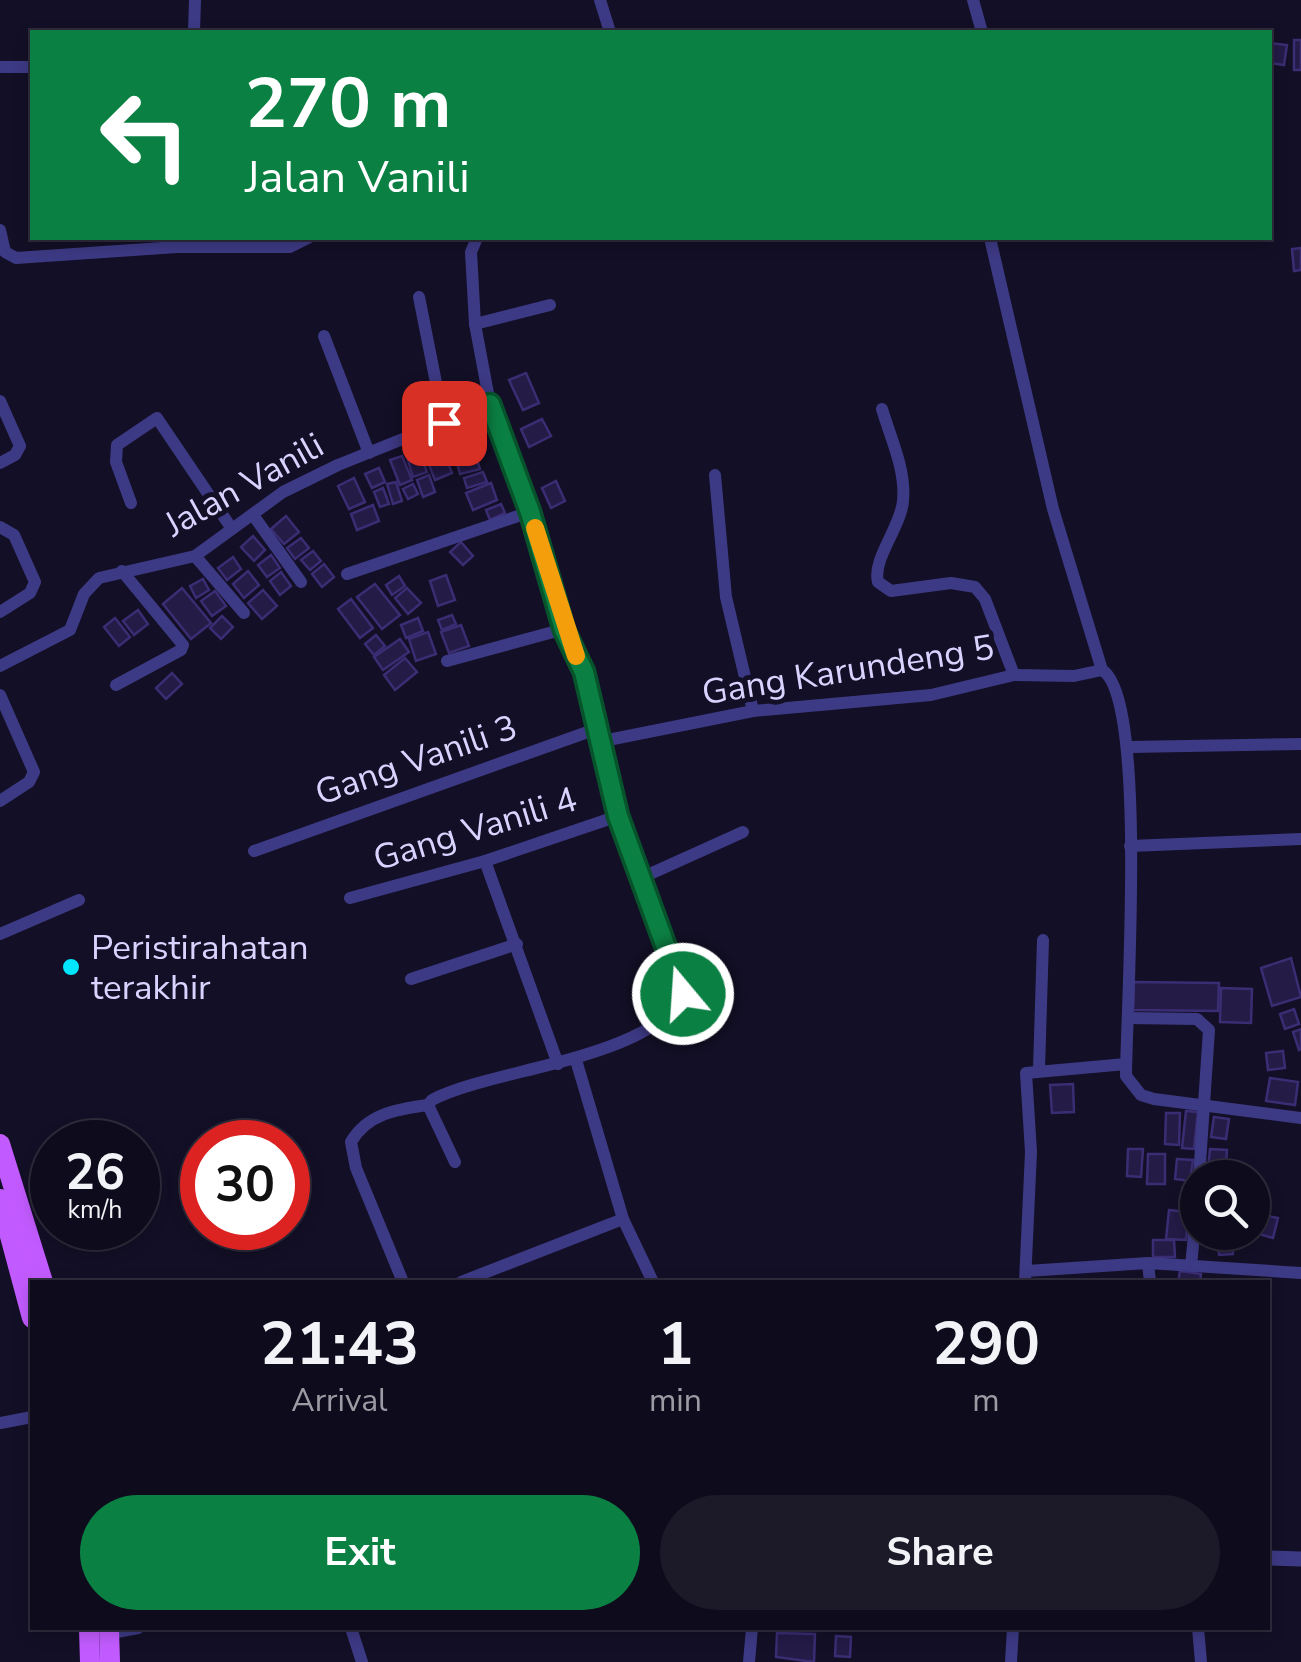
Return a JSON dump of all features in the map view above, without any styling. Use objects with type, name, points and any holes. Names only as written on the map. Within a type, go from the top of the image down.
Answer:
[{"type":"main road","points":[[0,1144],[42,1280]]},
{"type":"main road","points":[[0,1199],[30,1311]]},
{"type":"main road","points":[[90,1662],[99,1632]]},
{"type":"main road","points":[[99,1632],[110,1662]]},
{"type":"street","points":[[194,30],[195,0]]},
{"type":"street","points":[[600,0],[609,30]]},
{"type":"street","points":[[974,0],[982,30]]},
{"type":"street","points":[[0,67],[30,66]]},
{"type":"street","points":[[0,230],[4,252],[16,258],[100,244],[177,242],[290,247],[304,240]]},
{"type":"street","points":[[402,1280],[356,1168],[351,1142],[361,1125],[399,1108],[428,1105],[441,1096],[576,1060],[659,1021],[675,1011],[683,994],[618,816],[584,672],[564,630],[530,512],[490,404],[476,324],[471,252],[476,240]]},
{"type":"street","points":[[990,240],[1053,509],[1102,670],[1114,681],[1130,748],[1126,1064],[1130,1086],[1141,1095],[1301,1118]]},
{"type":"street","points":[[419,297],[444,423]]},
{"type":"street","points":[[476,324],[550,304]]},
{"type":"street","points":[[324,336],[369,452]]},
{"type":"street","points":[[0,401],[20,446],[16,455],[0,462]]},
{"type":"street","name":"Jalan Vanili","points":[[0,666],[70,630],[90,584],[122,571],[195,556],[283,492],[369,452],[490,404]]},
{"type":"street","points":[[882,410],[904,478],[903,504],[895,535],[876,572],[878,582],[891,591],[952,583],[975,587],[985,599],[1014,675]]},
{"type":"street","points":[[131,503],[116,462],[117,445],[157,418],[232,529]]},
{"type":"street","points":[[715,476],[726,597],[753,711]]},
{"type":"street","points":[[348,574],[530,512]]},
{"type":"street","points":[[253,515],[300,582]]},
{"type":"street","points":[[0,527],[14,535],[35,582],[30,594],[0,612]]},
{"type":"street","points":[[195,556],[244,613]]},
{"type":"street","points":[[116,685],[182,650],[183,645],[122,571]]},
{"type":"street","points":[[447,661],[564,630]]},
{"type":"street","name":"Gang Karundeng 5","points":[[601,734],[753,711],[931,695],[1014,675],[1074,676],[1102,670]]},
{"type":"street","points":[[0,695],[34,772],[29,782],[0,801]]},
{"type":"street","name":"Gang Vanili 3","points":[[254,851],[601,734]]},
{"type":"street","points":[[1130,748],[1301,744]]},
{"type":"street","name":"Gang Vanili 4","points":[[350,898],[485,861],[618,816]]},
{"type":"street","points":[[641,878],[743,832]]},
{"type":"street","points":[[1130,846],[1301,840]]},
{"type":"street","points":[[485,861],[558,1064]]},
{"type":"street","points":[[0,934],[79,900]]},
{"type":"street","points":[[1039,1069],[1044,940]]},
{"type":"street","points":[[410,979],[517,944]]},
{"type":"street","points":[[1128,1018],[1202,1021],[1210,1036],[1200,1160]]},
{"type":"street","points":[[576,1060],[623,1220],[652,1280]]},
{"type":"street","points":[[1126,1064],[1039,1069],[1025,1075],[1031,1152],[1026,1277],[1148,1264],[1301,1273]]},
{"type":"street","points":[[428,1105],[455,1162]]},
{"type":"street","points":[[466,1280],[623,1220]]},
{"type":"street","points":[[1191,1266],[1193,1250]]},
{"type":"street","points":[[1148,1264],[1150,1280]]},
{"type":"street","points":[[0,1423],[30,1417]]},
{"type":"street","points":[[1270,1558],[1301,1559]]},
{"type":"street","points":[[352,1630],[362,1662]]},
{"type":"street","points":[[749,1662],[752,1630]]},
{"type":"street","points":[[1011,1662],[1013,1630]]},
{"type":"street","points":[[1198,1630],[1201,1662]]},
{"type":"building","points":[[1294,40],[1301,40],[1301,70],[1294,70]]},
{"type":"building","points":[[1272,43],[1287,45],[1284,65],[1272,63]]},
{"type":"building","points":[[1301,248],[1301,270],[1294,271],[1292,249]]},
{"type":"building","points":[[526,373],[539,403],[523,410],[509,380]]},
{"type":"building","points":[[542,419],[551,436],[529,447],[521,429]]},
{"type":"building","points":[[473,447],[480,469],[460,474],[454,452]]},
{"type":"building","points":[[442,448],[452,473],[435,480],[425,455]]},
{"type":"building","points":[[420,453],[427,472],[413,477],[407,457]]},
{"type":"building","points":[[402,456],[412,480],[400,485],[390,460]]},
{"type":"building","points":[[379,468],[385,482],[372,488],[365,474]]},
{"type":"building","points":[[483,472],[487,482],[467,488],[464,478]]},
{"type":"building","points":[[429,475],[435,492],[423,497],[417,480]]},
{"type":"building","points":[[354,478],[365,502],[349,509],[338,486]]},
{"type":"building","points":[[556,481],[565,501],[551,508],[542,488]]},
{"type":"building","points":[[396,482],[402,501],[393,504],[387,484]]},
{"type":"building","points":[[491,483],[497,500],[473,510],[466,493]]},
{"type":"building","points":[[413,484],[418,494],[408,499],[403,489]]},
{"type":"building","points":[[383,488],[389,504],[380,507],[374,492]]},
{"type":"building","points":[[501,504],[505,513],[490,520],[486,510]]},
{"type":"building","points":[[373,505],[379,521],[357,530],[351,514]]},
{"type":"building","points":[[286,516],[299,532],[284,544],[271,529]]},
{"type":"building","points":[[253,536],[265,550],[254,561],[241,547]]},
{"type":"building","points":[[301,538],[309,548],[295,559],[287,548]]},
{"type":"building","points":[[461,542],[473,556],[463,565],[450,552]]},
{"type":"building","points":[[313,551],[321,561],[310,570],[301,560]]},
{"type":"building","points":[[271,555],[280,568],[267,577],[258,565]]},
{"type":"building","points":[[233,557],[241,569],[227,580],[218,568]]},
{"type":"building","points":[[324,564],[334,577],[322,587],[312,574]]},
{"type":"building","points":[[248,571],[259,585],[244,598],[233,584]]},
{"type":"building","points":[[281,572],[291,586],[280,595],[270,581]]},
{"type":"building","points":[[446,575],[455,600],[438,606],[430,581]]},
{"type":"building","points":[[399,576],[405,586],[392,595],[386,585]]},
{"type":"building","points":[[203,579],[209,590],[196,598],[190,586]]},
{"type":"building","points":[[375,584],[400,615],[382,629],[357,597]]},
{"type":"building","points":[[182,588],[211,623],[191,639],[163,604]]},
{"type":"building","points":[[407,588],[421,603],[408,614],[395,598]]},
{"type":"building","points":[[263,590],[277,606],[262,619],[248,603]]},
{"type":"building","points":[[215,591],[226,606],[212,616],[201,601]]},
{"type":"building","points":[[351,599],[373,628],[360,638],[338,609]]},
{"type":"building","points":[[138,610],[148,624],[134,635],[123,621]]},
{"type":"building","points":[[452,615],[456,624],[442,630],[438,620]]},
{"type":"building","points":[[222,616],[233,627],[221,639],[210,628]]},
{"type":"building","points":[[115,618],[130,637],[119,646],[104,627]]},
{"type":"building","points":[[418,618],[423,631],[406,638],[401,625]]},
{"type":"building","points":[[461,625],[469,646],[449,653],[441,632]]},
{"type":"building","points":[[428,632],[436,654],[416,661],[409,639]]},
{"type":"building","points":[[376,635],[385,646],[374,655],[365,644]]},
{"type":"building","points":[[400,639],[409,652],[383,670],[374,657]]},
{"type":"building","points":[[405,658],[417,672],[395,690],[384,675]]},
{"type":"building","points":[[172,673],[182,684],[166,699],[156,688]]},
{"type":"building","points":[[1291,958],[1301,997],[1272,1006],[1261,968]]},
{"type":"building","points":[[1134,982],[1219,983],[1218,1011],[1133,1010]]},
{"type":"building","points":[[1221,988],[1252,989],[1251,1023],[1220,1022]]},
{"type":"building","points":[[1294,1009],[1299,1024],[1285,1029],[1280,1014]]},
{"type":"building","points":[[1301,1029],[1301,1049],[1299,1050],[1293,1032]]},
{"type":"building","points":[[1283,1051],[1285,1068],[1268,1070],[1266,1053]]},
{"type":"building","points":[[1270,1078],[1298,1082],[1295,1105],[1266,1101]]},
{"type":"building","points":[[1073,1084],[1074,1112],[1052,1113],[1050,1085]]},
{"type":"building","points":[[1186,1111],[1198,1112],[1194,1149],[1182,1148]]},
{"type":"building","points":[[1166,1113],[1180,1113],[1179,1145],[1165,1144]]},
{"type":"building","points":[[1214,1117],[1229,1119],[1226,1139],[1211,1137]]},
{"type":"building","points":[[1128,1149],[1143,1149],[1141,1177],[1127,1176]]},
{"type":"building","points":[[1210,1149],[1227,1150],[1226,1160],[1209,1160]]},
{"type":"building","points":[[1148,1154],[1165,1154],[1165,1184],[1147,1184]]},
{"type":"building","points":[[1177,1159],[1193,1160],[1180,1160],[1180,1180],[1175,1179]]},
{"type":"building","points":[[1169,1210],[1180,1211],[1180,1240],[1166,1239]]},
{"type":"building","points":[[1270,1216],[1278,1218],[1273,1238],[1270,1237]]},
{"type":"building","points":[[1153,1240],[1174,1240],[1175,1257],[1153,1257]]},
{"type":"building","points":[[1219,1250],[1233,1250],[1233,1254],[1219,1255]]},
{"type":"building","points":[[1180,1271],[1201,1274],[1200,1280],[1178,1280]]},
{"type":"building","points":[[777,1633],[815,1634],[814,1662],[776,1657]]},
{"type":"building","points":[[836,1636],[851,1637],[850,1657],[835,1656]]},
{"type":"slow traffic","points":[[535,528],[564,630],[576,656]]},
{"type":"place","name":"Peristirahatan terakhir","points":[[71,967]]},
{"type":"route","points":[[444,423],[490,404],[530,512],[564,630],[584,672],[618,816],[683,994]]}]
